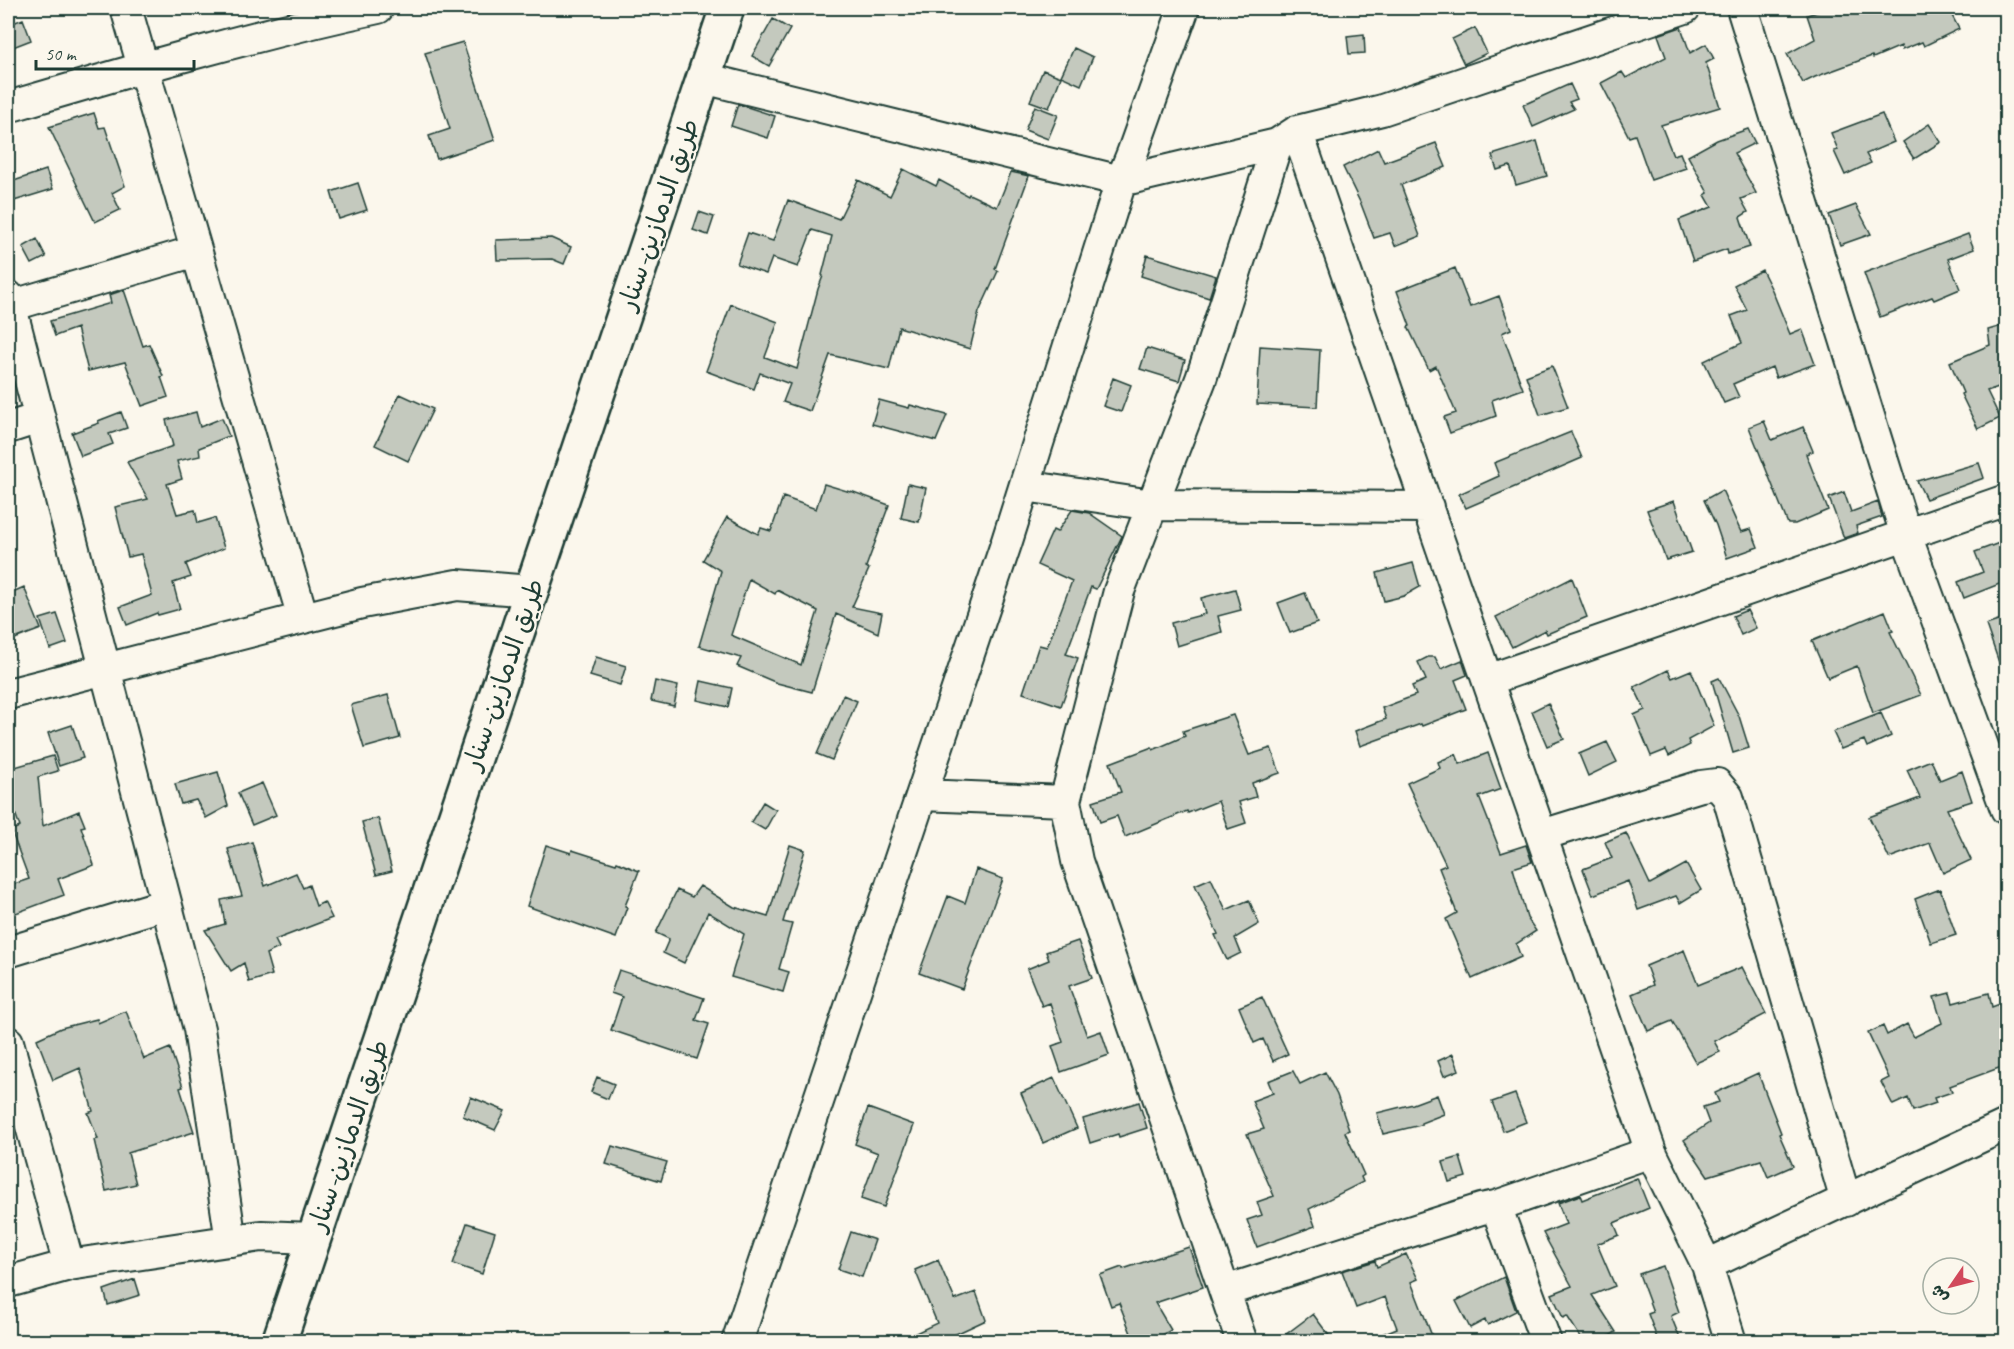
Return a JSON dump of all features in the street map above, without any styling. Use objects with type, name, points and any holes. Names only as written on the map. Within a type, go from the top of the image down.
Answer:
[{"type":"highway","name":"طريق الدمازين-سنار","points":[[279,1341],[727,8]]},
{"type":"street","points":[[126,8],[303,618]]},
{"type":"street","points":[[8,107],[322,13],[378,8]]},
{"type":"street","points":[[737,1341],[1025,486],[1121,181],[1184,8]]},
{"type":"street","points":[[703,78],[1121,181],[1287,138],[1383,110],[1685,8]]},
{"type":"street","points":[[1742,8],[1906,535],[2007,809]]},
{"type":"street","points":[[1242,1341],[1077,861],[1065,801],[1119,591],[1202,379],[1287,138]]},
{"type":"street","points":[[1287,138],[1428,507],[1651,1152],[1707,1265],[1731,1341]]},
{"type":"street","points":[[196,252],[9,301],[199,1029],[231,1241]]},
{"type":"street","points":[[8,428],[39,418]]},
{"type":"street","points":[[1025,486],[1152,505],[1428,507]]},
{"type":"street","points":[[1488,680],[2007,500]]},
{"type":"street","points":[[8,694],[362,603],[457,585],[531,591]]},
{"type":"street","points":[[1542,836],[1701,786],[1717,784],[1728,796],[1846,1201]]},
{"type":"street","points":[[921,795],[1065,801]]},
{"type":"street","points":[[8,952],[166,904]]},
{"type":"street","points":[[8,1042],[69,1265]]},
{"type":"street","points":[[1707,1265],[2007,1125]]},
{"type":"street","points":[[1225,1291],[1496,1206],[1651,1152]]},
{"type":"street","points":[[1496,1206],[1546,1341]]},
{"type":"street","points":[[8,1282],[69,1265],[261,1236],[313,1238]]},
{"type":"building","points":[[1830,8],[1948,8],[1959,29],[1924,46],[1922,42],[1902,50],[1901,46],[1803,83],[1787,54],[1815,39],[1807,15]]},
{"type":"building","points":[[23,19],[31,40],[8,49],[8,25]]},
{"type":"building","points":[[773,19],[790,29],[769,66],[752,56]]},
{"type":"building","points":[[1681,27],[1690,53],[1706,44],[1714,59],[1706,63],[1720,107],[1661,125],[1673,155],[1680,153],[1686,168],[1651,180],[1635,135],[1629,137],[1601,83],[1622,72],[1626,78],[1666,57],[1658,35]]},
{"type":"building","points":[[1475,28],[1487,53],[1464,64],[1452,39]]},
{"type":"building","points":[[1364,34],[1365,53],[1349,54],[1347,36]]},
{"type":"building","points":[[463,42],[495,140],[437,159],[429,136],[450,129],[425,53]]},
{"type":"building","points":[[1074,48],[1093,57],[1081,85],[1061,76]]},
{"type":"building","points":[[1043,70],[1061,77],[1049,108],[1030,101]]},
{"type":"building","points":[[1570,84],[1577,99],[1569,102],[1574,109],[1533,127],[1523,105]]},
{"type":"building","points":[[738,104],[775,116],[768,138],[731,126]]},
{"type":"building","points":[[1035,106],[1058,115],[1048,139],[1025,130]]},
{"type":"building","points":[[94,113],[99,128],[105,127],[125,186],[112,193],[120,210],[95,222],[49,127]]},
{"type":"building","points":[[1882,114],[1894,142],[1866,154],[1871,163],[1845,175],[1834,151],[1838,150],[1831,133]]},
{"type":"building","points":[[1929,124],[1941,142],[1914,159],[1903,142]]},
{"type":"building","points":[[1748,129],[1755,143],[1734,153],[1756,193],[1741,199],[1748,212],[1740,217],[1750,247],[1728,254],[1727,249],[1693,261],[1679,220],[1712,207],[1705,195],[1708,193],[1688,156],[1717,140]]},
{"type":"building","points":[[1537,141],[1547,176],[1516,185],[1510,166],[1497,170],[1492,155]]},
{"type":"building","points":[[1436,143],[1446,167],[1401,185],[1420,236],[1395,246],[1390,233],[1374,238],[1343,167],[1378,149],[1384,162]]},
{"type":"building","points":[[903,169],[936,186],[939,180],[968,196],[969,194],[997,207],[1011,172],[1029,176],[995,269],[998,271],[979,312],[970,349],[899,327],[889,369],[830,355],[810,411],[783,402],[790,384],[760,373],[754,389],[706,371],[731,304],[778,322],[765,357],[797,369],[832,236],[812,230],[798,267],[772,258],[766,274],[737,264],[748,233],[773,241],[788,200],[839,219],[858,180],[890,196]]},
{"type":"building","points":[[46,170],[53,189],[14,201],[8,183]]},
{"type":"building","points":[[358,183],[367,210],[339,219],[331,192]]},
{"type":"building","points":[[1856,205],[1871,234],[1840,245],[1829,215]]},
{"type":"building","points":[[699,212],[714,217],[708,235],[693,230]]},
{"type":"building","points":[[1968,234],[1974,249],[1948,259],[1960,289],[1880,317],[1864,273]]},
{"type":"building","points":[[551,238],[571,247],[564,264],[552,259],[497,260],[496,240]]},
{"type":"building","points":[[37,239],[46,257],[32,264],[23,247]]},
{"type":"building","points":[[1147,255],[1216,276],[1209,298],[1141,276]]},
{"type":"building","points":[[1455,268],[1470,307],[1499,296],[1511,329],[1502,333],[1523,389],[1492,400],[1496,416],[1450,433],[1444,417],[1456,413],[1436,366],[1429,370],[1408,327],[1410,326],[1397,291]]},
{"type":"building","points":[[1762,270],[1790,334],[1802,329],[1815,364],[1776,378],[1772,367],[1733,384],[1739,397],[1724,403],[1704,361],[1742,343],[1731,316],[1747,310],[1734,285]]},
{"type":"building","points":[[124,290],[143,346],[149,344],[163,376],[161,377],[168,397],[142,406],[125,362],[88,371],[77,328],[55,336],[50,321],[111,303],[109,295]]},
{"type":"building","points":[[2002,326],[2007,338],[2007,384],[1987,391],[2000,418],[1978,429],[1961,394],[1963,393],[1950,362],[1990,345],[1988,330]]},
{"type":"building","points":[[1260,346],[1320,350],[1317,407],[1257,404]]},
{"type":"building","points":[[1147,348],[1185,360],[1179,381],[1140,369]]},
{"type":"building","points":[[1552,366],[1568,407],[1540,415],[1526,376]]},
{"type":"building","points":[[1113,378],[1131,385],[1121,412],[1103,406]]},
{"type":"building","points":[[400,394],[433,409],[408,461],[375,445]]},
{"type":"building","points":[[879,400],[947,415],[936,441],[872,424]]},
{"type":"building","points":[[121,412],[127,428],[109,434],[113,444],[81,456],[72,433]]},
{"type":"building","points":[[196,412],[200,427],[222,418],[229,436],[199,448],[200,456],[177,461],[182,479],[167,484],[177,514],[195,510],[198,523],[215,518],[224,548],[186,564],[191,577],[173,583],[180,609],[158,615],[157,613],[127,625],[120,607],[152,595],[141,554],[128,557],[115,507],[148,499],[127,462],[173,446],[166,420]]},
{"type":"building","points":[[1764,421],[1772,440],[1803,427],[1813,451],[1806,454],[1828,510],[1795,524],[1788,524],[1749,427]]},
{"type":"building","points":[[1571,432],[1582,458],[1466,508],[1459,494],[1499,476],[1494,463]]},
{"type":"building","points":[[1979,463],[1984,478],[1926,499],[1917,481]]},
{"type":"building","points":[[824,484],[889,505],[866,567],[869,569],[852,607],[882,613],[878,633],[836,614],[812,692],[777,683],[737,666],[741,658],[699,646],[721,571],[703,560],[727,517],[758,534],[761,528],[771,531],[783,497],[816,509]],"holes":[[[749,579],[775,594],[777,590],[818,611],[801,665],[731,635]]]},
{"type":"building","points":[[908,484],[926,488],[919,522],[901,518]]},
{"type":"building","points":[[1722,490],[1741,532],[1751,529],[1758,547],[1727,558],[1716,525],[1704,500]]},
{"type":"building","points":[[1844,492],[1851,512],[1878,502],[1882,517],[1856,526],[1858,533],[1844,538],[1829,498]]},
{"type":"building","points":[[1674,501],[1692,552],[1666,560],[1647,510]]},
{"type":"building","points":[[1072,510],[1089,513],[1122,536],[1096,589],[1091,587],[1066,654],[1078,658],[1061,706],[1023,693],[1039,645],[1047,647],[1072,581],[1037,565],[1053,530],[1057,532]]},
{"type":"building","points":[[2002,542],[2007,554],[2007,581],[1964,598],[1958,582],[1983,572],[1975,552]]},
{"type":"building","points":[[1413,563],[1420,587],[1404,596],[1384,601],[1377,573]]},
{"type":"building","points":[[1572,578],[1587,617],[1547,634],[1545,630],[1512,647],[1496,617]]},
{"type":"building","points":[[24,587],[41,629],[12,640],[8,629],[8,594]]},
{"type":"building","points":[[1235,589],[1241,610],[1218,616],[1222,632],[1177,646],[1171,623],[1205,614],[1201,598]]},
{"type":"building","points":[[1305,593],[1317,623],[1290,633],[1278,603]]},
{"type":"building","points":[[1747,610],[1756,628],[1741,635],[1733,616]]},
{"type":"building","points":[[1885,611],[1893,631],[1890,632],[1921,695],[1873,713],[1857,666],[1828,678],[1812,641]]},
{"type":"building","points":[[57,614],[67,643],[50,649],[40,619]]},
{"type":"building","points":[[2007,618],[2007,677],[2004,677],[1986,625]]},
{"type":"building","points":[[596,657],[626,666],[620,685],[590,676]]},
{"type":"building","points":[[1428,657],[1435,657],[1441,669],[1462,660],[1467,675],[1455,680],[1466,709],[1360,746],[1355,731],[1386,719],[1382,708],[1416,695],[1412,686],[1426,680],[1418,662]]},
{"type":"building","points":[[1668,670],[1672,678],[1691,670],[1714,726],[1688,740],[1690,745],[1669,756],[1666,750],[1651,756],[1634,715],[1645,710],[1634,687]]},
{"type":"building","points":[[1719,678],[1739,716],[1749,748],[1733,753],[1712,681]]},
{"type":"building","points":[[655,681],[678,686],[674,706],[651,701]]},
{"type":"building","points":[[701,681],[732,688],[728,707],[697,700]]},
{"type":"building","points":[[388,695],[400,738],[364,748],[351,705]]},
{"type":"building","points":[[843,695],[857,701],[832,760],[817,754]]},
{"type":"building","points":[[1548,703],[1564,739],[1547,746],[1532,711]]},
{"type":"building","points":[[1881,713],[1891,736],[1867,747],[1864,740],[1841,749],[1833,732]]},
{"type":"building","points":[[1233,715],[1249,755],[1271,748],[1280,773],[1252,783],[1256,797],[1239,802],[1246,823],[1228,829],[1218,801],[1188,813],[1187,811],[1125,837],[1117,816],[1100,822],[1093,801],[1121,792],[1110,763],[1152,747],[1153,750],[1185,736],[1183,731]]},
{"type":"building","points":[[72,725],[83,758],[59,766],[48,733]]},
{"type":"building","points":[[1607,742],[1617,762],[1588,776],[1579,754]]},
{"type":"building","points":[[1488,753],[1501,789],[1479,797],[1501,853],[1526,845],[1532,862],[1513,868],[1527,918],[1536,931],[1516,944],[1521,957],[1472,979],[1446,919],[1457,913],[1439,868],[1446,865],[1407,783],[1440,768],[1438,762],[1456,754],[1460,764]]},
{"type":"building","points":[[53,756],[58,771],[38,777],[43,826],[79,811],[85,826],[81,827],[94,865],[58,879],[64,895],[8,916],[8,886],[29,879],[11,830],[20,827],[8,793],[8,769]]},
{"type":"building","points":[[1931,760],[1940,780],[1962,771],[1972,801],[1947,809],[1971,860],[1943,873],[1930,843],[1889,858],[1869,817],[1920,798],[1907,770]]},
{"type":"building","points":[[218,772],[228,806],[206,818],[196,800],[181,804],[175,784]]},
{"type":"building","points":[[262,783],[276,815],[252,825],[238,793]]},
{"type":"building","points":[[763,802],[776,810],[765,830],[751,822]]},
{"type":"building","points":[[378,818],[392,871],[376,875],[362,822]]},
{"type":"building","points":[[1626,833],[1650,884],[1686,864],[1701,890],[1680,903],[1676,896],[1638,910],[1628,881],[1593,895],[1583,869],[1612,858],[1605,842]]},
{"type":"building","points":[[252,842],[265,886],[296,873],[303,888],[309,885],[316,906],[324,902],[332,918],[275,940],[279,948],[266,954],[272,975],[249,982],[244,963],[231,971],[205,930],[225,924],[221,900],[242,896],[228,849]]},
{"type":"building","points":[[546,845],[571,853],[572,850],[616,864],[617,862],[639,871],[625,906],[627,907],[616,938],[527,906]]},
{"type":"building","points":[[790,845],[805,850],[783,922],[792,924],[779,969],[789,972],[783,992],[731,977],[744,934],[708,912],[684,963],[663,953],[669,939],[656,933],[677,890],[692,897],[700,886],[734,907],[768,917]]},
{"type":"building","points":[[976,869],[1003,879],[962,989],[919,973],[948,896],[965,903]]},
{"type":"building","points":[[1211,878],[1226,910],[1249,900],[1259,924],[1235,938],[1241,953],[1227,960],[1215,935],[1218,934],[1195,885]]},
{"type":"building","points":[[1940,889],[1956,935],[1931,943],[1915,899]]},
{"type":"building","points":[[1078,941],[1092,978],[1069,986],[1087,1036],[1101,1031],[1109,1055],[1061,1072],[1052,1046],[1063,1042],[1050,1003],[1042,1006],[1027,969],[1049,960],[1046,952]]},
{"type":"building","points":[[1684,950],[1698,985],[1742,967],[1766,1014],[1714,1041],[1720,1052],[1696,1063],[1672,1021],[1648,1031],[1632,994],[1653,985],[1646,966]]},
{"type":"building","points":[[619,970],[704,998],[696,1020],[709,1024],[697,1059],[611,1030],[622,997],[611,993]]},
{"type":"building","points":[[1950,993],[1953,1003],[1989,993],[1992,1007],[2007,1001],[2007,1065],[1950,1086],[1952,1092],[1934,1098],[1936,1103],[1913,1111],[1908,1098],[1893,1105],[1881,1082],[1889,1078],[1868,1033],[1883,1026],[1887,1035],[1907,1024],[1914,1037],[1942,1023],[1934,997]]},
{"type":"building","points":[[1262,997],[1288,1054],[1273,1061],[1263,1039],[1254,1043],[1239,1007]]},
{"type":"building","points":[[126,1011],[144,1059],[170,1048],[194,1132],[128,1153],[136,1184],[106,1191],[94,1140],[98,1139],[88,1113],[93,1111],[80,1068],[53,1080],[37,1039],[61,1028],[97,1019],[98,1023]]},
{"type":"building","points":[[1453,1054],[1459,1070],[1444,1076],[1438,1061]]},
{"type":"building","points":[[1293,1071],[1300,1084],[1325,1072],[1337,1095],[1349,1130],[1345,1132],[1364,1175],[1361,1177],[1363,1182],[1309,1209],[1315,1226],[1257,1247],[1247,1220],[1262,1215],[1257,1202],[1274,1196],[1247,1134],[1264,1129],[1252,1101],[1273,1093],[1268,1081]]},
{"type":"building","points":[[1758,1073],[1781,1133],[1779,1134],[1793,1166],[1768,1177],[1761,1160],[1708,1176],[1684,1140],[1709,1123],[1703,1107],[1719,1102],[1715,1093]]},
{"type":"building","points":[[597,1077],[614,1084],[608,1099],[591,1092]]},
{"type":"building","points":[[1054,1078],[1077,1128],[1043,1143],[1021,1093]]},
{"type":"building","points":[[1515,1094],[1526,1122],[1503,1131],[1492,1102]]},
{"type":"building","points":[[1437,1095],[1444,1114],[1421,1123],[1421,1125],[1383,1134],[1377,1113]]},
{"type":"building","points":[[471,1097],[505,1111],[495,1130],[463,1116]]},
{"type":"building","points":[[1139,1102],[1147,1128],[1090,1143],[1083,1119]]},
{"type":"building","points":[[868,1108],[914,1125],[884,1207],[861,1199],[878,1153],[855,1144]]},
{"type":"building","points":[[612,1146],[667,1162],[661,1181],[606,1164]]},
{"type":"building","points":[[1460,1157],[1466,1177],[1449,1182],[1443,1162]]},
{"type":"building","points":[[1637,1178],[1649,1208],[1614,1223],[1619,1235],[1597,1244],[1615,1286],[1592,1295],[1616,1332],[1601,1341],[1583,1341],[1567,1316],[1563,1318],[1552,1294],[1572,1286],[1543,1233],[1566,1224],[1558,1203],[1580,1195],[1582,1200]]},
{"type":"building","points":[[467,1223],[495,1232],[482,1274],[453,1264]]},
{"type":"building","points":[[851,1232],[875,1240],[862,1277],[838,1269]]},
{"type":"building","points":[[1189,1247],[1203,1287],[1155,1303],[1171,1330],[1156,1339],[1154,1336],[1134,1341],[1119,1303],[1111,1306],[1100,1275]]},
{"type":"building","points":[[1406,1254],[1418,1279],[1411,1282],[1434,1341],[1365,1341],[1397,1328],[1385,1297],[1356,1308],[1342,1271],[1375,1261],[1377,1267]]},
{"type":"building","points":[[938,1260],[955,1300],[976,1292],[986,1320],[941,1341],[899,1341],[937,1323],[915,1270]]},
{"type":"building","points":[[1663,1266],[1679,1312],[1671,1316],[1681,1341],[1658,1341],[1648,1314],[1653,1312],[1639,1274]]},
{"type":"building","points":[[1504,1277],[1516,1311],[1488,1325],[1485,1320],[1470,1328],[1456,1301]]},
{"type":"building","points":[[135,1279],[140,1295],[108,1305],[104,1290]]},
{"type":"building","points":[[1313,1314],[1333,1341],[1277,1341]]}]
